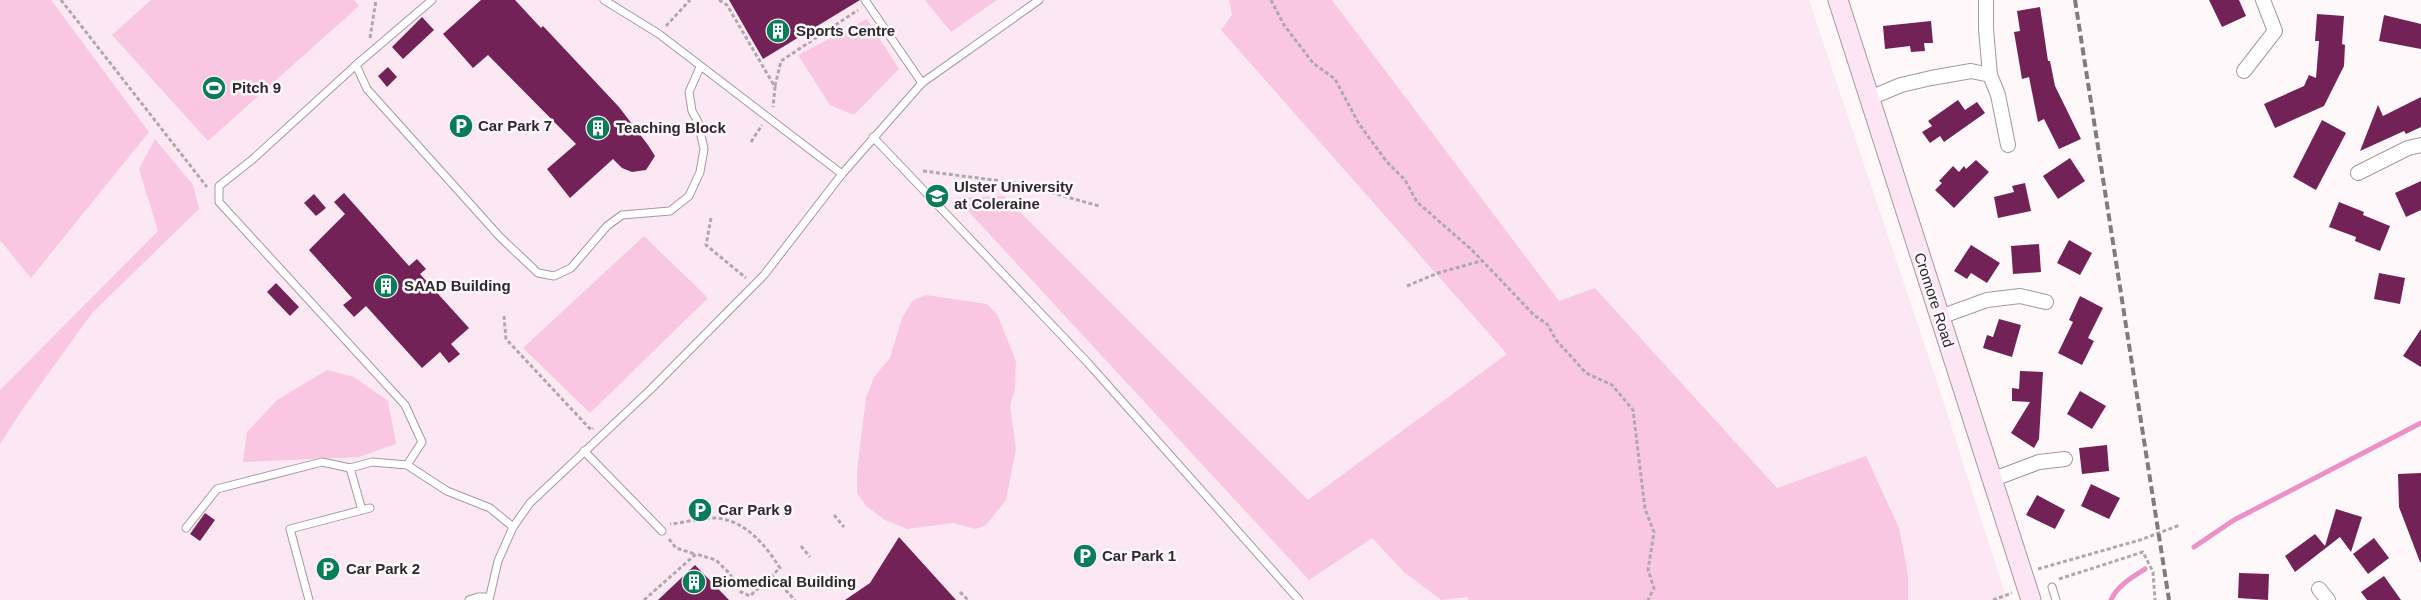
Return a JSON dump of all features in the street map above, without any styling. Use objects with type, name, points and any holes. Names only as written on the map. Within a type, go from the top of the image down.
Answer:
[{"type":"main road","name":"Cromore Road","points":[[1838,0],[2027,587]]},
{"type":"street","points":[[1986,0],[1986,29],[1990,75],[1998,95],[2008,146]]},
{"type":"street","points":[[2244,71],[2276,31],[2263,0]]},
{"type":"street","points":[[1870,98],[1901,85],[1931,78],[1971,71],[1990,75]]},
{"type":"street","points":[[2358,173],[2408,148],[2421,145]]},
{"type":"street","points":[[1940,317],[1987,300],[2020,296],[2046,302]]},
{"type":"street","points":[[1991,480],[2038,462],[2065,459]]},
{"type":"lane","points":[[406,464],[422,442],[405,405],[219,202],[220,186],[432,0]]},
{"type":"lane","points":[[604,0],[658,34],[842,174]]},
{"type":"lane","points":[[469,600],[478,597],[489,598],[498,561],[513,527],[530,503],[651,389],[754,285],[842,174],[922,83],[1039,0]]},
{"type":"lane","points":[[864,4],[922,83]]},
{"type":"lane","points":[[356,65],[367,88],[500,237],[538,273],[554,276],[571,268],[607,226],[622,215],[670,212],[689,196],[700,172],[704,149],[698,122],[692,111],[689,92],[700,67]]},
{"type":"lane","points":[[873,137],[1088,363],[1299,600]]},
{"type":"lane","points":[[584,451],[662,531]]},
{"type":"lane","points":[[186,528],[217,489],[322,462],[350,468],[372,462],[406,464],[447,491],[490,508],[513,527]]},
{"type":"lane","points":[[350,468],[362,510]]},
{"type":"lane","points":[[308,600],[290,529],[370,508]]},
{"type":"lane","points":[[2052,587],[2056,600]]},
{"type":"path","points":[[61,0],[219,202]]},
{"type":"path","points":[[367,56],[376,0]]},
{"type":"path","points":[[658,34],[690,0]]},
{"type":"path","points":[[719,0],[727,5],[775,87]]},
{"type":"path","points":[[1271,0],[1284,25],[1313,63],[1335,79],[1359,124],[1387,162],[1405,180],[1417,202],[1482,261],[1534,315],[1548,325],[1556,340],[1586,373],[1612,385],[1633,410],[1645,509],[1654,532],[1648,570],[1654,588],[1648,600]]},
{"type":"path","points":[[751,142],[768,117],[774,104],[775,87],[781,61],[864,4]]},
{"type":"path","points":[[907,172],[933,171],[1017,183],[1099,206]]},
{"type":"path","points":[[711,218],[706,245],[754,285]]},
{"type":"path","points":[[1407,286],[1438,273],[1482,261]]},
{"type":"path","points":[[504,316],[506,339],[591,430],[598,424]]},
{"type":"path","points":[[834,515],[844,527]]},
{"type":"path","points":[[662,531],[676,548],[716,560],[730,574],[739,591],[750,596],[780,568],[774,557],[742,525],[724,519],[709,518],[670,524],[667,520]]},
{"type":"path","points":[[2027,587],[2180,525]]},
{"type":"path","points":[[800,546],[810,557]]},
{"type":"path","points":[[2027,587],[2143,552],[2153,572],[2155,600]]},
{"type":"path","points":[[644,600],[696,554]]},
{"type":"path","points":[[772,576],[794,600]]},
{"type":"path","points":[[960,592],[968,600]]},
{"type":"shaded area","name":"Ulster University at Coleraine","points":[[0,0],[1809,0],[1940,391],[2007,600],[0,600]]},
{"type":"shaded area","points":[[0,0],[51,0],[149,132],[31,278],[0,240]]},
{"type":"shaded area","name":"Pitch 9","points":[[151,0],[354,0],[359,6],[208,141],[112,35]]},
{"type":"shaded area","points":[[925,0],[997,0],[951,32]]},
{"type":"shaded area","points":[[1229,0],[1332,0],[1559,301],[1595,288],[1777,488],[1866,456],[1899,528],[1908,575],[1908,600],[1468,600],[1468,597],[1441,600],[1404,572],[1372,538],[1309,580],[956,198],[1004,196],[1308,500],[1507,354],[1221,30],[1232,15]]},
{"type":"shaded area","points":[[867,19],[899,69],[854,115],[830,105],[798,55]]},
{"type":"shaded area","points":[[155,139],[193,185],[199,209],[92,313],[22,410],[0,444],[0,390],[158,231],[139,169]]},
{"type":"shaded area","points":[[644,236],[708,298],[590,413],[523,348]]},
{"type":"shaded area","points":[[926,295],[987,304],[997,314],[1016,361],[1015,389],[1010,405],[1016,449],[1006,500],[986,525],[976,529],[953,523],[907,529],[885,520],[866,506],[857,493],[857,470],[866,398],[874,377],[890,358],[902,318],[913,300]]},
{"type":"shaded area","points":[[327,370],[354,377],[388,401],[396,444],[359,457],[243,462],[247,432],[277,400]]},
{"type":"building","name":"Teaching Block","points":[[481,0],[515,0],[541,28],[543,26],[619,107],[648,145],[655,156],[646,170],[632,172],[622,168],[613,159],[570,198],[547,169],[576,144],[488,55],[473,68],[443,34]]},
{"type":"building","name":"Sports Centre","points":[[729,0],[860,0],[763,59]]},
{"type":"building","points":[[2209,0],[2239,0],[2246,16],[2222,27]]},
{"type":"building","points":[[2040,7],[2048,61],[2050,61],[2055,86],[2081,139],[2059,149],[2044,119],[2038,122],[2029,77],[2022,79],[2014,32],[2020,31],[2017,11]]},
{"type":"building","points":[[2317,14],[2344,16],[2342,44],[2345,45],[2344,66],[2324,106],[2275,128],[2264,104],[2304,86],[2309,75],[2316,78],[2319,41],[2315,41]]},
{"type":"building","points":[[2384,15],[2421,24],[2421,49],[2379,41]]},
{"type":"building","points":[[422,17],[434,30],[403,59],[392,47]]},
{"type":"building","points":[[1931,21],[1933,43],[1924,43],[1925,51],[1911,52],[1910,46],[1885,49],[1883,26]]},
{"type":"building","points":[[388,67],[397,77],[387,87],[378,76]]},
{"type":"building","points":[[2421,97],[2421,127],[2406,134],[2404,131],[2360,151],[2378,105],[2383,116]]},
{"type":"building","points":[[1958,100],[1965,110],[1977,102],[1985,113],[1944,142],[1940,136],[1930,143],[1922,132],[1932,126],[1928,121]]},
{"type":"building","points":[[2322,120],[2346,133],[2316,190],[2293,177]]},
{"type":"building","points":[[2070,158],[2085,181],[2058,199],[2043,176]]},
{"type":"building","points":[[1976,160],[1989,172],[1954,208],[1935,190],[1942,183],[1939,181],[1953,166],[1959,172],[1964,166],[1966,169]]},
{"type":"building","points":[[2421,181],[2421,210],[2406,217],[2395,193]]},
{"type":"building","points":[[2025,183],[2031,211],[1998,218],[1994,197],[2014,192],[2012,186]]},
{"type":"building","name":"SAAD Building","points":[[344,193],[409,266],[417,259],[426,269],[420,274],[469,328],[451,344],[460,354],[449,363],[440,352],[422,368],[366,306],[354,317],[343,305],[352,298],[309,250],[345,214],[334,202]]},
{"type":"building","points":[[314,194],[326,208],[316,216],[304,203]]},
{"type":"building","points":[[2339,202],[2364,212],[2363,215],[2390,226],[2380,251],[2355,241],[2356,237],[2329,227]]},
{"type":"building","points":[[2069,240],[2092,253],[2080,275],[2057,263]]},
{"type":"building","points":[[2039,244],[2041,272],[2013,274],[2011,246]]},
{"type":"building","points":[[1971,245],[2000,263],[1987,283],[1971,273],[1967,279],[1954,271]]},
{"type":"building","points":[[2379,273],[2405,278],[2400,304],[2374,299]]},
{"type":"building","points":[[276,283],[299,307],[290,316],[267,292]]},
{"type":"building","points":[[2080,296],[2103,308],[2088,338],[2094,341],[2082,365],[2058,353],[2073,322],[2069,320]]},
{"type":"building","points":[[1999,319],[2021,325],[2012,357],[1983,348],[1987,335],[1993,337]]},
{"type":"building","points":[[2421,329],[2421,367],[2403,356]]},
{"type":"building","points":[[2020,371],[2043,372],[2039,439],[2034,448],[2011,433],[2030,402],[2012,401],[2012,388],[2019,389]]},
{"type":"building","points":[[2080,391],[2106,406],[2092,429],[2067,414]]},
{"type":"building","points":[[2107,445],[2109,471],[2082,474],[2079,448]]},
{"type":"building","points":[[2421,473],[2420,562],[2399,507],[2398,474]]},
{"type":"building","points":[[2091,484],[2120,498],[2109,519],[2081,506]]},
{"type":"building","points":[[2037,495],[2065,510],[2055,529],[2026,515]]},
{"type":"building","points":[[2336,509],[2362,517],[2351,552],[2340,537],[2295,572],[2285,556],[2315,534],[2325,546]]},
{"type":"building","points":[[205,513],[215,520],[200,541],[190,534]]},
{"type":"building","points":[[899,537],[956,600],[845,600],[870,583]]},
{"type":"building","points":[[2374,538],[2389,558],[2368,574],[2353,554]]},
{"type":"building","name":"Biomedical Building","points":[[695,565],[729,600],[658,600]]},
{"type":"building","points":[[2239,573],[2269,574],[2268,600],[2238,598]]},
{"type":"building","points":[[2384,576],[2401,600],[2367,600],[2361,592]]},
{"type":"waterway","points":[[2194,547],[2234,520],[2421,423]]},
{"type":"waterway","points":[[2111,600],[2121,586],[2145,569]]},
{"type":"railway","points":[[2075,0],[2169,600]]},
{"type":"place","name":"Sports Centre","points":[[778,31]]},
{"type":"place","name":"Pitch 9","points":[[214,88]]},
{"type":"place","name":"Car Park 7","points":[[461,126]]},
{"type":"place","name":"Teaching Block","points":[[598,128]]},
{"type":"place","name":"Ulster University at Coleraine","points":[[937,196]]},
{"type":"place","name":"SAAD Building","points":[[386,286]]},
{"type":"place","name":"Car Park 9","points":[[700,510]]},
{"type":"place","name":"Car Park 1","points":[[1085,556]]},
{"type":"place","name":"Car Park 2","points":[[328,569]]},
{"type":"place","name":"Biomedical Building","points":[[694,582]]}]
